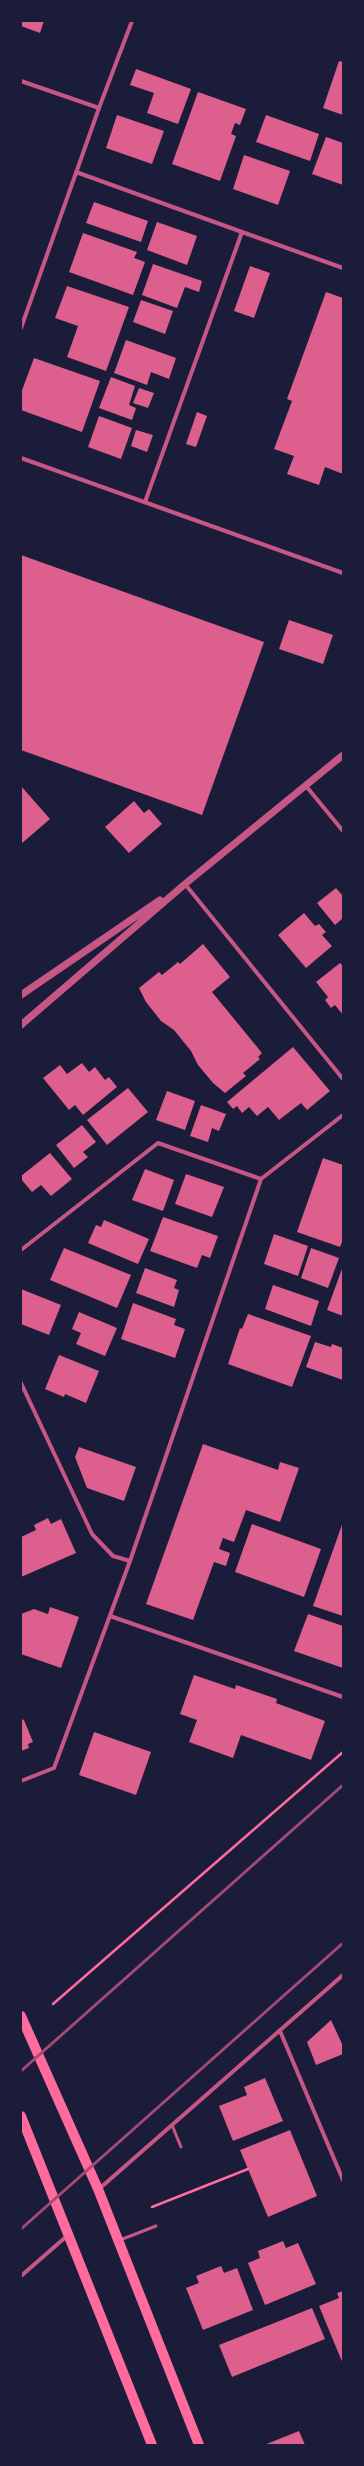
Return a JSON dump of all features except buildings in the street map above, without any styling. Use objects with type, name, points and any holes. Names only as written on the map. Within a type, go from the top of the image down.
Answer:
[{"type":"main road","points":[[21,2016],[98,2189],[199,2445]]},
{"type":"main road","points":[[21,2116],[152,2445]]},
{"type":"street","points":[[21,328],[99,108],[132,21]]},
{"type":"street","points":[[21,81],[99,108]]},
{"type":"street","points":[[76,172],[343,268]]},
{"type":"street","points":[[145,502],[242,232]]},
{"type":"street","points":[[21,458],[343,573]]},
{"type":"street","points":[[21,1025],[185,884],[343,755]]},
{"type":"street","points":[[306,786],[343,831]]},
{"type":"street","points":[[21,995],[185,884]]},
{"type":"street","points":[[185,884],[343,1079]]},
{"type":"street","points":[[21,1781],[54,1768],[130,1561],[261,1179],[343,1115]]},
{"type":"street","points":[[21,1250],[158,1142],[261,1179]]},
{"type":"street","points":[[21,1383],[92,1534],[113,1556],[130,1561]]},
{"type":"street","points":[[110,1616],[343,1697]]},
{"type":"street","points":[[98,2189],[343,1975]]},
{"type":"street","points":[[280,2030],[343,2180]]},
{"type":"street","points":[[21,2276],[68,2235]]},
{"type":"lane","points":[[172,2125],[181,2147]]},
{"type":"lane","points":[[118,2241],[156,2226]]},
{"type":"path","points":[[53,2004],[343,1752]]},
{"type":"path","points":[[150,2208],[248,2169]]},
{"type":"railway","points":[[21,2071],[343,1785]]},
{"type":"railway","points":[[21,2229],[343,1943]]}]
